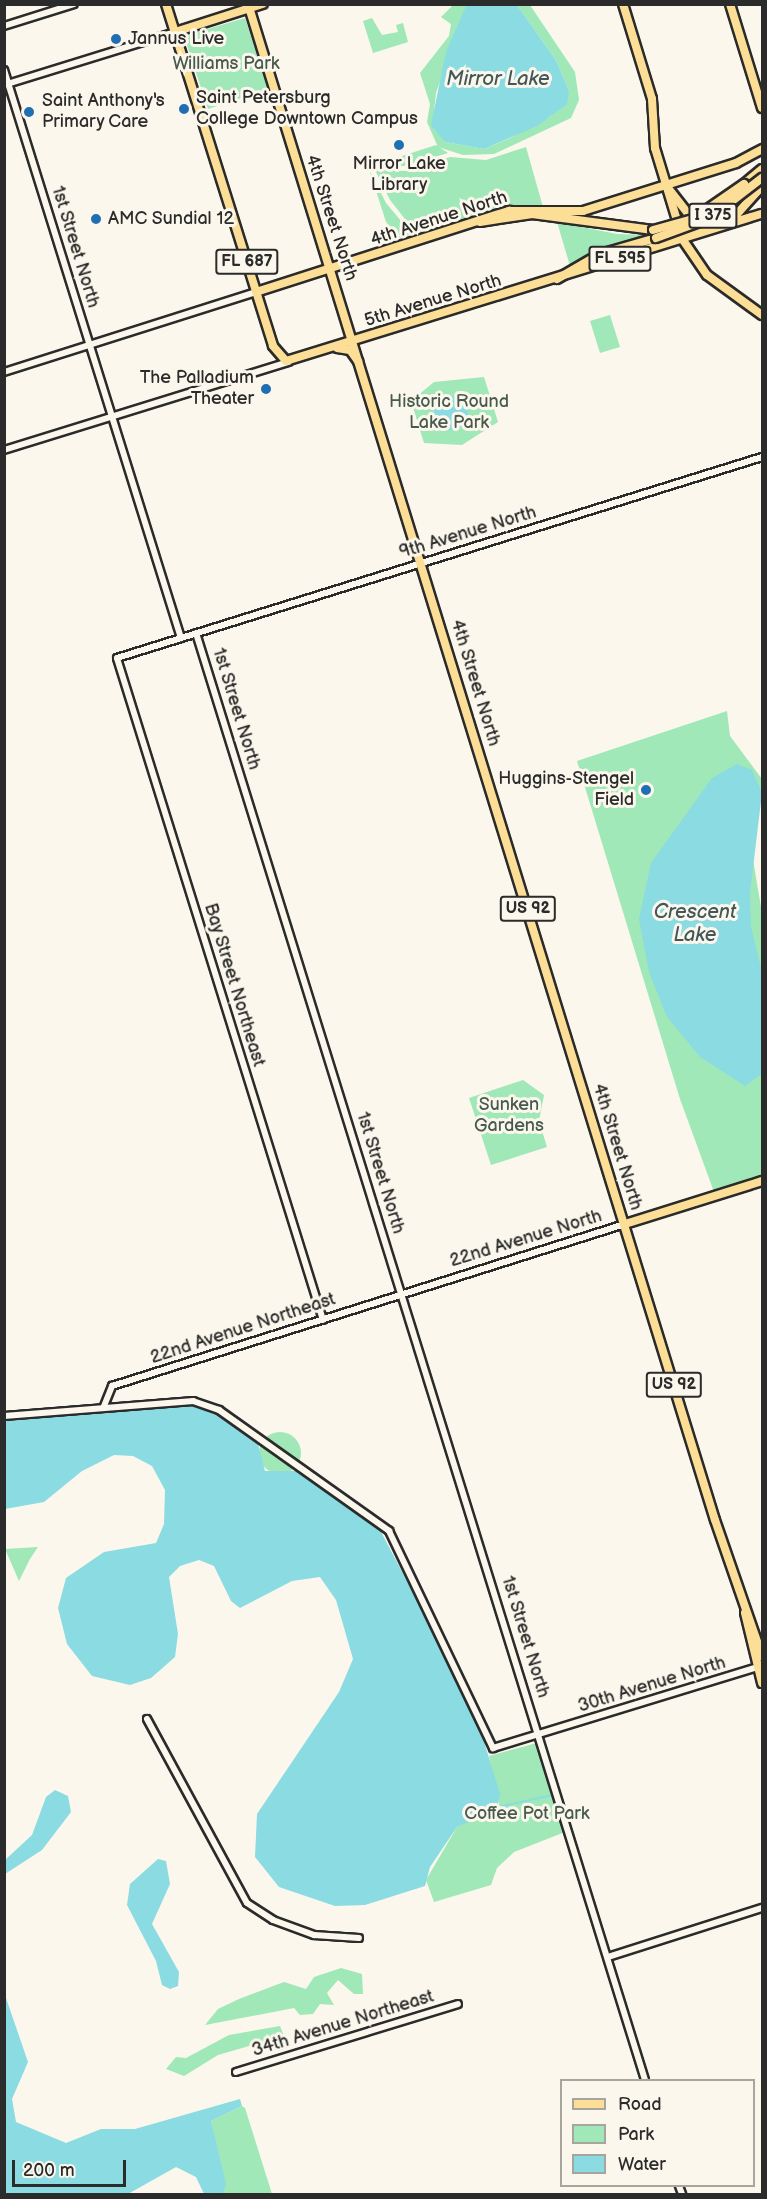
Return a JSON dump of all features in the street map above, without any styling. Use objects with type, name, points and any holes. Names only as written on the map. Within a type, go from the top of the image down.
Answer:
[{"type":"highway","name":"I 375","points":[[557,279],[600,254],[701,215],[762,170]]},
{"type":"highway","name":"I 375","points":[[480,222],[532,214],[654,234],[710,218],[762,178]]},
{"type":"highway","points":[[667,186],[684,211],[702,220],[732,217],[762,186]]},
{"type":"main road","name":"FL 687","points":[[166,4],[273,346],[289,362]]},
{"type":"main road","points":[[175,32],[263,4]]},
{"type":"main road","points":[[623,4],[652,99],[652,137],[683,240],[707,275],[762,315]]},
{"type":"main road","points":[[730,4],[762,108]]},
{"type":"main road","name":"4th Street North","points":[[249,7],[332,269],[745,1611],[762,1683]]},
{"type":"main road","name":"4th Avenue North","points":[[256,292],[524,208],[576,212],[667,186],[762,149]]},
{"type":"main road","name":"5th Avenue North","points":[[289,362],[762,214]]},
{"type":"main road","points":[[330,349],[350,350],[362,367]]},
{"type":"main road","name":"22nd Avenue North","points":[[625,1224],[762,1181]]},
{"type":"main road","name":"4th Street North","points":[[745,1611],[762,1656]]},
{"type":"street","points":[[4,26],[74,4]]},
{"type":"street","points":[[7,84],[175,32]]},
{"type":"street","name":"1st Street North","points":[[4,70],[181,638]]},
{"type":"street","name":"4th Avenue North","points":[[4,372],[256,292]]},
{"type":"street","name":"5th Avenue North","points":[[4,450],[289,362]]},
{"type":"street","name":"9th Avenue North","points":[[117,658],[762,457]]},
{"type":"street","name":"1st Street North","points":[[196,633],[645,2079]]},
{"type":"street","name":"Bay Street Northeast","points":[[117,658],[323,1320]]},
{"type":"street","name":"22nd Avenue North","points":[[402,1294],[625,1224]]},
{"type":"street","name":"22nd Avenue Northeast","points":[[104,1406],[112,1386],[402,1294]]},
{"type":"street","points":[[4,1416],[104,1406],[202,1401],[383,1525],[490,1745],[497,1749],[540,1736]]},
{"type":"street","name":"30th Avenue North","points":[[540,1736],[760,1667]]},
{"type":"street","points":[[145,1720],[238,1893],[264,1916],[314,1935],[359,1938]]},
{"type":"street","points":[[608,1957],[762,1908]]},
{"type":"street","name":"34th Avenue Northeast","points":[[236,2072],[458,2004]]},
{"type":"green space","points":[[453,5],[467,5],[436,93],[433,120],[445,142],[484,149],[551,116],[569,91],[556,60],[517,5],[530,5],[575,72],[579,100],[571,118],[494,154],[463,155],[438,147],[427,122],[430,104],[420,73],[449,36],[451,24],[441,17]]},
{"type":"green space","name":"Williams Park","points":[[245,18],[269,89],[208,109],[184,36]]},
{"type":"green space","points":[[372,18],[382,35],[398,32],[396,25],[403,23],[408,42],[373,53],[363,21]]},
{"type":"green space","points":[[436,145],[448,153],[404,166],[374,165]]},
{"type":"green space","points":[[526,147],[543,207],[507,205],[416,233],[390,200],[375,170],[405,171],[450,157],[486,160]]},
{"type":"green space","points":[[369,169],[386,203],[412,234],[400,238],[386,222]]},
{"type":"green space","points":[[557,222],[617,234],[645,235],[570,266]]},
{"type":"green space","points":[[610,315],[620,347],[600,353],[590,321]]},
{"type":"green space","name":"Historic Round Lake Park","points":[[484,377],[498,422],[462,445],[424,443],[411,401],[434,382]]},
{"type":"green space","points":[[727,711],[730,736],[762,779],[753,860],[762,913],[762,1177],[714,1192],[680,1099],[577,761]]},
{"type":"green space","name":"Sunken Gardens","points":[[523,1080],[544,1095],[539,1121],[547,1147],[491,1165],[469,1098]]},
{"type":"green space","points":[[280,1432],[295,1438],[301,1453],[295,1468],[280,1474],[265,1468],[259,1453],[265,1438]]},
{"type":"green space","points":[[38,1547],[30,1559],[19,1581],[5,1549]]},
{"type":"green space","name":"Coffee Pot Park","points":[[537,1743],[565,1832],[514,1852],[497,1868],[491,1885],[434,1902],[426,1880],[457,1827],[499,1804],[489,1756]]},
{"type":"green space","points":[[341,1968],[362,1974],[363,1994],[354,1994],[338,1980],[327,1993],[334,2005],[320,2004],[313,2014],[300,2015],[294,2008],[205,2025],[218,2009],[239,1999],[284,1982],[306,1989],[314,1977]]},
{"type":"green space","points":[[280,2026],[284,2036],[218,2055],[184,2076],[166,2069],[176,2057],[186,2058],[229,2035]]},
{"type":"green space","points":[[242,2106],[245,2108],[272,2194],[223,2194],[211,2121]]},
{"type":"water","name":"Mirror Lake","points":[[467,4],[517,5],[556,60],[569,91],[567,104],[537,126],[484,149],[445,142],[431,125],[446,52]]},
{"type":"water","points":[[451,396],[463,401],[468,413],[463,425],[451,430],[439,425],[434,413],[439,401]]},
{"type":"water","name":"Crescent Lake","points":[[737,764],[752,770],[762,793],[750,893],[751,927],[762,972],[762,1074],[745,1086],[700,1057],[667,1017],[649,972],[639,919],[651,863],[712,778]]},
{"type":"water","points":[[190,1405],[210,1410],[258,1444],[265,1471],[297,1471],[380,1530],[447,1657],[482,1735],[500,1794],[497,1809],[457,1827],[430,1867],[425,1886],[365,1905],[335,1906],[279,1887],[255,1857],[257,1814],[339,1692],[353,1659],[336,1600],[320,1577],[292,1581],[240,1608],[231,1601],[214,1566],[199,1560],[180,1566],[169,1577],[178,1634],[175,1657],[151,1678],[130,1685],[92,1676],[67,1644],[58,1608],[66,1578],[104,1552],[156,1543],[164,1524],[165,1490],[152,1466],[133,1456],[114,1455],[82,1471],[44,1502],[5,1509],[5,1421]]},
{"type":"water","points":[[55,1790],[68,1796],[71,1812],[42,1850],[5,1874],[5,1860],[32,1835],[46,1797]]},
{"type":"water","points":[[158,1859],[166,1861],[170,1884],[152,1924],[179,1972],[178,1986],[170,1989],[162,1985],[156,1961],[127,1905],[130,1884]]},
{"type":"water","points":[[5,1995],[28,2062],[12,2099],[16,2122],[66,2143],[101,2129],[135,2129],[240,2099],[242,2106],[211,2121],[226,2184],[223,2194],[204,2194],[196,2177],[176,2167],[128,2194],[5,2194]]},
{"type":"waterway","points":[[498,1807],[553,1795]]},
{"type":"place","name":"Jannus Live","points":[[116,39]]},
{"type":"place","name":"Saint Petersburg College Downtown Campus","points":[[184,109]]},
{"type":"place","name":"Saint Anthony's Primary Care","points":[[29,112]]},
{"type":"place","name":"Mirror Lake Library","points":[[399,145]]},
{"type":"place","name":"AMC Sundial 12","points":[[96,219]]},
{"type":"place","name":"The Palladium Theater","points":[[266,389]]},
{"type":"place","name":"Huggins-Stengel Field","points":[[646,790]]}]
